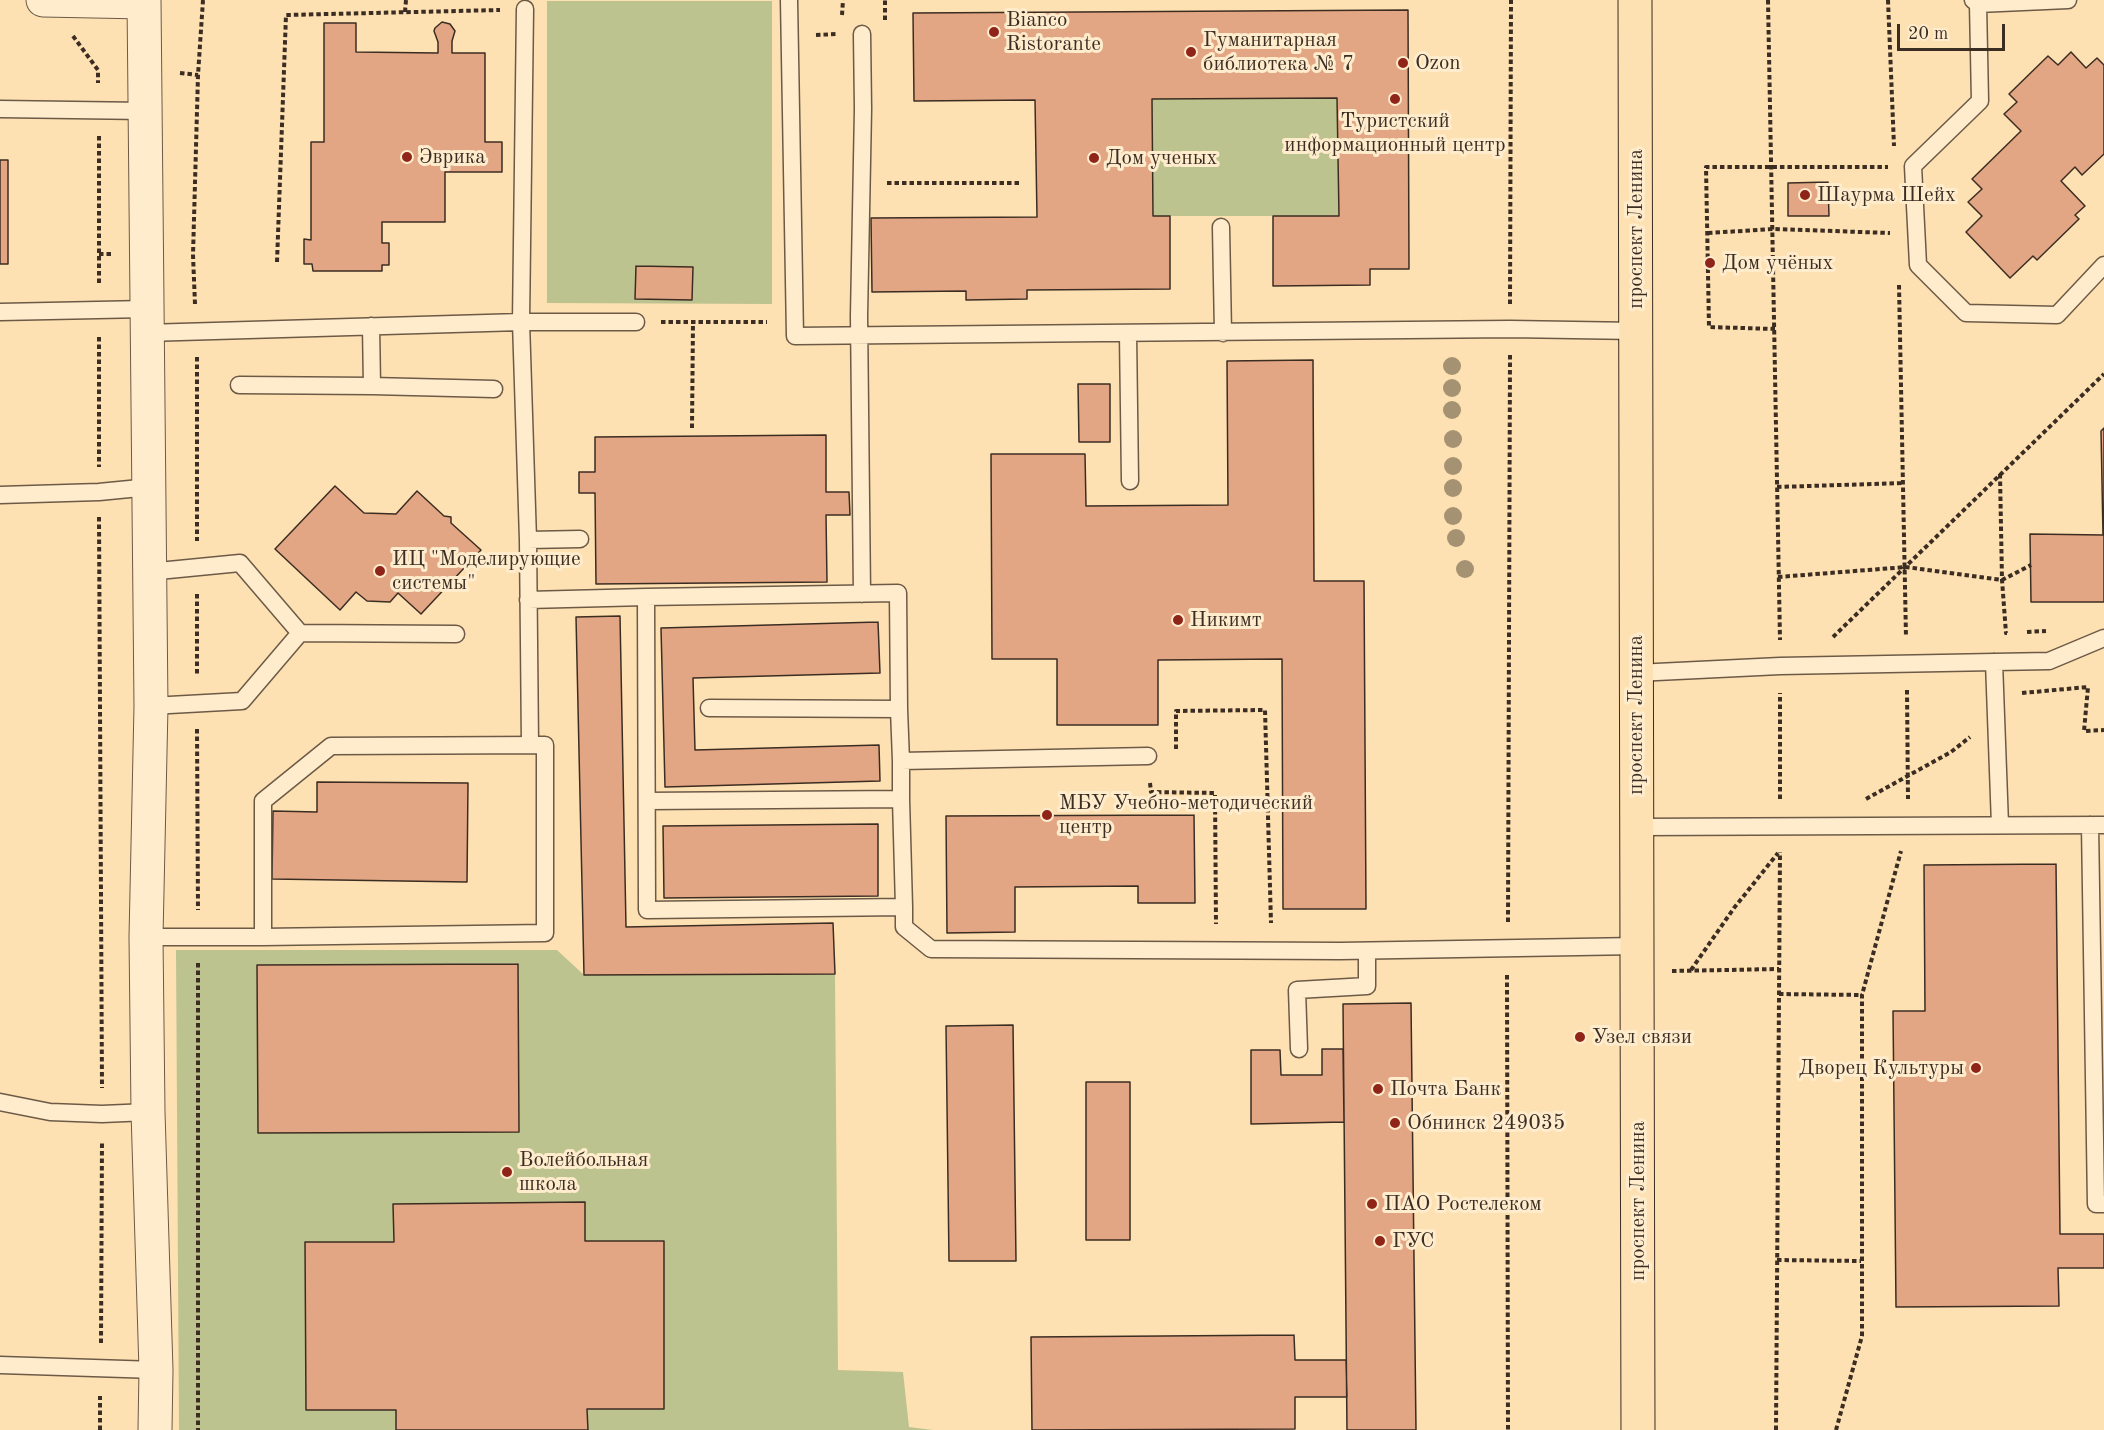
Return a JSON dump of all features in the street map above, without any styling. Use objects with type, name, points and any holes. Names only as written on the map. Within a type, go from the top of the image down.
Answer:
[{"type":"main road","name":"проспект Ленина","points":[[1635,0],[1638,1430]]},
{"type":"street","points":[[43,0],[144,1],[146,321],[150,487],[148,572],[150,706],[146,937],[148,1112],[156,1370],[154,1430]]},
{"type":"lane","points":[[789,0],[795,336],[1510,329],[1636,331]]},
{"type":"lane","points":[[2068,0],[1975,2],[1980,101],[1913,166],[1918,265],[1966,313],[2057,315],[2104,265]]},
{"type":"lane","points":[[525,9],[521,322],[528,540],[530,745]]},
{"type":"lane","points":[[862,34],[859,337],[862,594]]},
{"type":"lane","points":[[0,109],[145,111]]},
{"type":"lane","points":[[1221,227],[1223,333]]},
{"type":"lane","points":[[0,312],[99,311],[146,321],[371,326],[636,322]]},
{"type":"lane","points":[[371,326],[372,386]]},
{"type":"lane","points":[[1128,334],[1130,481]]},
{"type":"lane","points":[[239,385],[495,389]]},
{"type":"lane","points":[[0,495],[99,492],[150,487]]},
{"type":"lane","points":[[528,540],[580,539]]},
{"type":"lane","points":[[148,572],[240,563],[300,633],[456,634]]},
{"type":"lane","points":[[528,600],[898,593],[904,927],[931,949],[1367,951],[1637,946]]},
{"type":"lane","points":[[646,597],[647,910],[904,907]]},
{"type":"lane","points":[[150,706],[242,701],[300,633]]},
{"type":"lane","points":[[1636,674],[1780,666],[2049,661],[2104,638]]},
{"type":"lane","points":[[1994,662],[2000,825]]},
{"type":"lane","points":[[709,708],[899,710]]},
{"type":"lane","points":[[146,937],[263,937],[545,933],[545,745],[331,746],[263,801],[263,937]]},
{"type":"lane","points":[[901,761],[1148,756]]},
{"type":"lane","points":[[647,801],[902,799]]},
{"type":"lane","points":[[1636,827],[2097,825],[2096,1204],[2104,1204]]},
{"type":"lane","points":[[1299,1049],[1297,990],[1367,986],[1367,951]]},
{"type":"lane","points":[[0,1102],[50,1112],[102,1114],[148,1112]]},
{"type":"lane","points":[[0,1365],[156,1370]]},
{"type":"path","points":[[61,0],[62,20],[98,70],[102,1114],[100,1430]]},
{"type":"path","points":[[405,12],[406,0]]},
{"type":"path","points":[[842,23],[843,0]]},
{"type":"path","points":[[885,0],[885,23]]},
{"type":"path","points":[[1508,1430],[1511,0]]},
{"type":"path","points":[[1768,0],[1774,229],[1780,666],[1776,1430]]},
{"type":"path","points":[[1888,0],[1894,167]]},
{"type":"path","points":[[278,262],[286,15],[525,9]]},
{"type":"path","points":[[812,35],[842,34]]},
{"type":"path","points":[[1775,329],[1709,327],[1706,167],[1913,166]]},
{"type":"path","points":[[882,183],[1019,183]]},
{"type":"path","points":[[1708,233],[1774,229],[1915,234]]},
{"type":"path","points":[[1836,1430],[1862,1336],[1862,995],[1908,825],[1906,567],[1899,280]]},
{"type":"path","points":[[692,428],[693,322],[795,322]]},
{"type":"path","points":[[1803,666],[2104,374]]},
{"type":"path","points":[[2000,474],[2002,580],[2006,633],[2049,631]]},
{"type":"path","points":[[1777,487],[1904,483]]},
{"type":"path","points":[[1778,577],[1906,567],[2002,580],[2031,565]]},
{"type":"path","points":[[1820,826],[1951,752],[2021,693],[2088,687],[2084,731],[2104,730]]},
{"type":"path","points":[[1176,756],[1176,711],[1265,710],[1271,951]]},
{"type":"path","points":[[1148,756],[1151,792],[1215,793],[1216,927]]},
{"type":"path","points":[[1691,970],[1734,908],[1780,850]]},
{"type":"path","points":[[1779,994],[1862,995]]},
{"type":"path","points":[[1777,1260],[1861,1261]]},
{"type":"green space","points":[[547,1],[772,1],[772,304],[547,303]]},
{"type":"green space","points":[[1337,98],[1339,216],[1153,216],[1152,99]]},
{"type":"green space","name":"Волейбольная школа","points":[[176,950],[557,950],[584,975],[835,974],[838,1370],[903,1372],[909,1427],[933,1430],[179,1430]]},
{"type":"building","name":"Дом ученых","points":[[1408,10],[1409,269],[1370,269],[1370,285],[1273,286],[1273,216],[1339,216],[1337,98],[1152,99],[1153,216],[1170,216],[1170,289],[1027,290],[1027,299],[966,300],[966,291],[872,292],[871,218],[1037,217],[1035,100],[914,101],[913,13]]},
{"type":"building","name":"Эврика","points":[[442,22],[450,24],[455,31],[452,53],[485,53],[485,142],[502,142],[502,172],[445,172],[445,222],[382,222],[382,243],[389,243],[389,265],[382,265],[382,271],[313,271],[312,264],[304,264],[304,239],[311,240],[311,142],[324,142],[324,23],[356,23],[356,52],[438,53],[438,42],[434,31]]},
{"type":"building","points":[[2071,52],[2086,68],[2097,58],[2104,65],[2104,154],[2082,175],[2075,167],[2061,181],[2085,206],[2075,215],[2079,219],[2037,260],[2033,256],[2010,278],[1966,232],[1982,216],[1968,202],[1982,189],[1972,179],[2021,131],[2004,114],[2017,102],[2009,94],[2048,56],[2058,65]]},
{"type":"building","points":[[0,160],[8,160],[8,264],[0,264]]},
{"type":"building","points":[[1828,182],[1829,216],[1788,216],[1788,183]]},
{"type":"building","points":[[636,266],[693,267],[692,300],[635,299]]},
{"type":"building","name":"Никимт","points":[[1313,360],[1314,581],[1364,581],[1366,909],[1283,909],[1282,659],[1158,660],[1158,725],[1057,725],[1057,659],[992,659],[991,454],[1085,454],[1086,506],[1228,505],[1227,361]]},
{"type":"building","points":[[1078,384],[1110,384],[1110,442],[1079,442]]},
{"type":"building","points":[[2104,428],[2104,602],[2031,602],[2030,534],[2103,535],[2101,431]]},
{"type":"building","points":[[826,435],[826,492],[849,492],[850,515],[826,515],[827,582],[596,584],[595,493],[579,493],[579,472],[595,472],[595,437]]},
{"type":"building","name":"ИЦ \"Моделирующие системы\"","points":[[335,486],[364,513],[396,514],[417,491],[444,516],[451,517],[451,523],[481,550],[421,614],[398,593],[390,602],[367,601],[356,592],[340,610],[275,549]]},
{"type":"building","points":[[620,616],[626,927],[833,923],[835,974],[584,975],[576,617]]},
{"type":"building","points":[[878,622],[880,673],[693,678],[695,750],[879,745],[880,781],[665,787],[661,628]]},
{"type":"building","points":[[317,782],[468,783],[467,882],[272,879],[273,811],[317,812]]},
{"type":"building","points":[[1194,815],[1195,903],[1138,903],[1138,886],[1015,887],[1015,932],[947,933],[946,816]]},
{"type":"building","points":[[878,824],[878,896],[664,898],[663,826]]},
{"type":"building","name":"Дворец Культуры","points":[[2056,864],[2060,1234],[2104,1234],[2104,1268],[2058,1268],[2059,1306],[1896,1307],[1893,1011],[1925,1011],[1924,865]]},
{"type":"building","points":[[518,964],[519,1132],[258,1133],[257,965]]},
{"type":"building","name":"ГУС","points":[[1411,1003],[1416,1430],[1347,1430],[1343,1004]]},
{"type":"building","points":[[1013,1025],[1016,1261],[949,1261],[946,1026]]},
{"type":"building","points":[[1322,1049],[1343,1049],[1344,1122],[1251,1124],[1251,1050],[1280,1050],[1281,1075],[1322,1075]]},
{"type":"building","points":[[1086,1082],[1130,1082],[1130,1240],[1086,1240]]},
{"type":"building","points":[[585,1202],[585,1241],[664,1241],[664,1409],[587,1409],[588,1430],[396,1430],[396,1410],[306,1410],[305,1242],[394,1242],[393,1204]]},
{"type":"building","points":[[1294,1335],[1295,1360],[1346,1360],[1347,1397],[1295,1397],[1295,1429],[1032,1430],[1031,1337]]},
{"type":"place","name":"Bianco Ristorante","points":[[994,32]]},
{"type":"place","name":"Гуманитарная библиотека № 7","points":[[1191,52]]},
{"type":"place","name":"Ozon","points":[[1403,63]]},
{"type":"place","name":"Туристский информационный центр","points":[[1395,99]]},
{"type":"place","name":"Эврика","points":[[407,157]]},
{"type":"place","name":"Дом ученых","points":[[1094,158]]},
{"type":"place","name":"Шаурма Шейх","points":[[1805,195]]},
{"type":"place","name":"Дом учёных","points":[[1710,263]]},
{"type":"place","name":"ИЦ \"Моделирующие системы\"","points":[[380,571]]},
{"type":"place","name":"Никимт","points":[[1178,620]]},
{"type":"place","name":"МБУ Учебно-методический центр","points":[[1047,815]]},
{"type":"place","name":"Узел связи","points":[[1580,1037]]},
{"type":"place","name":"Дворец Культуры","points":[[1976,1068]]},
{"type":"place","name":"Почта Банк","points":[[1378,1089]]},
{"type":"place","name":"Обнинск 249035","points":[[1395,1123]]},
{"type":"place","name":"Волейбольная школа","points":[[507,1172]]},
{"type":"place","name":"ПАО Ростелеком","points":[[1372,1204]]},
{"type":"place","name":"ГУС","points":[[1380,1241]]}]
